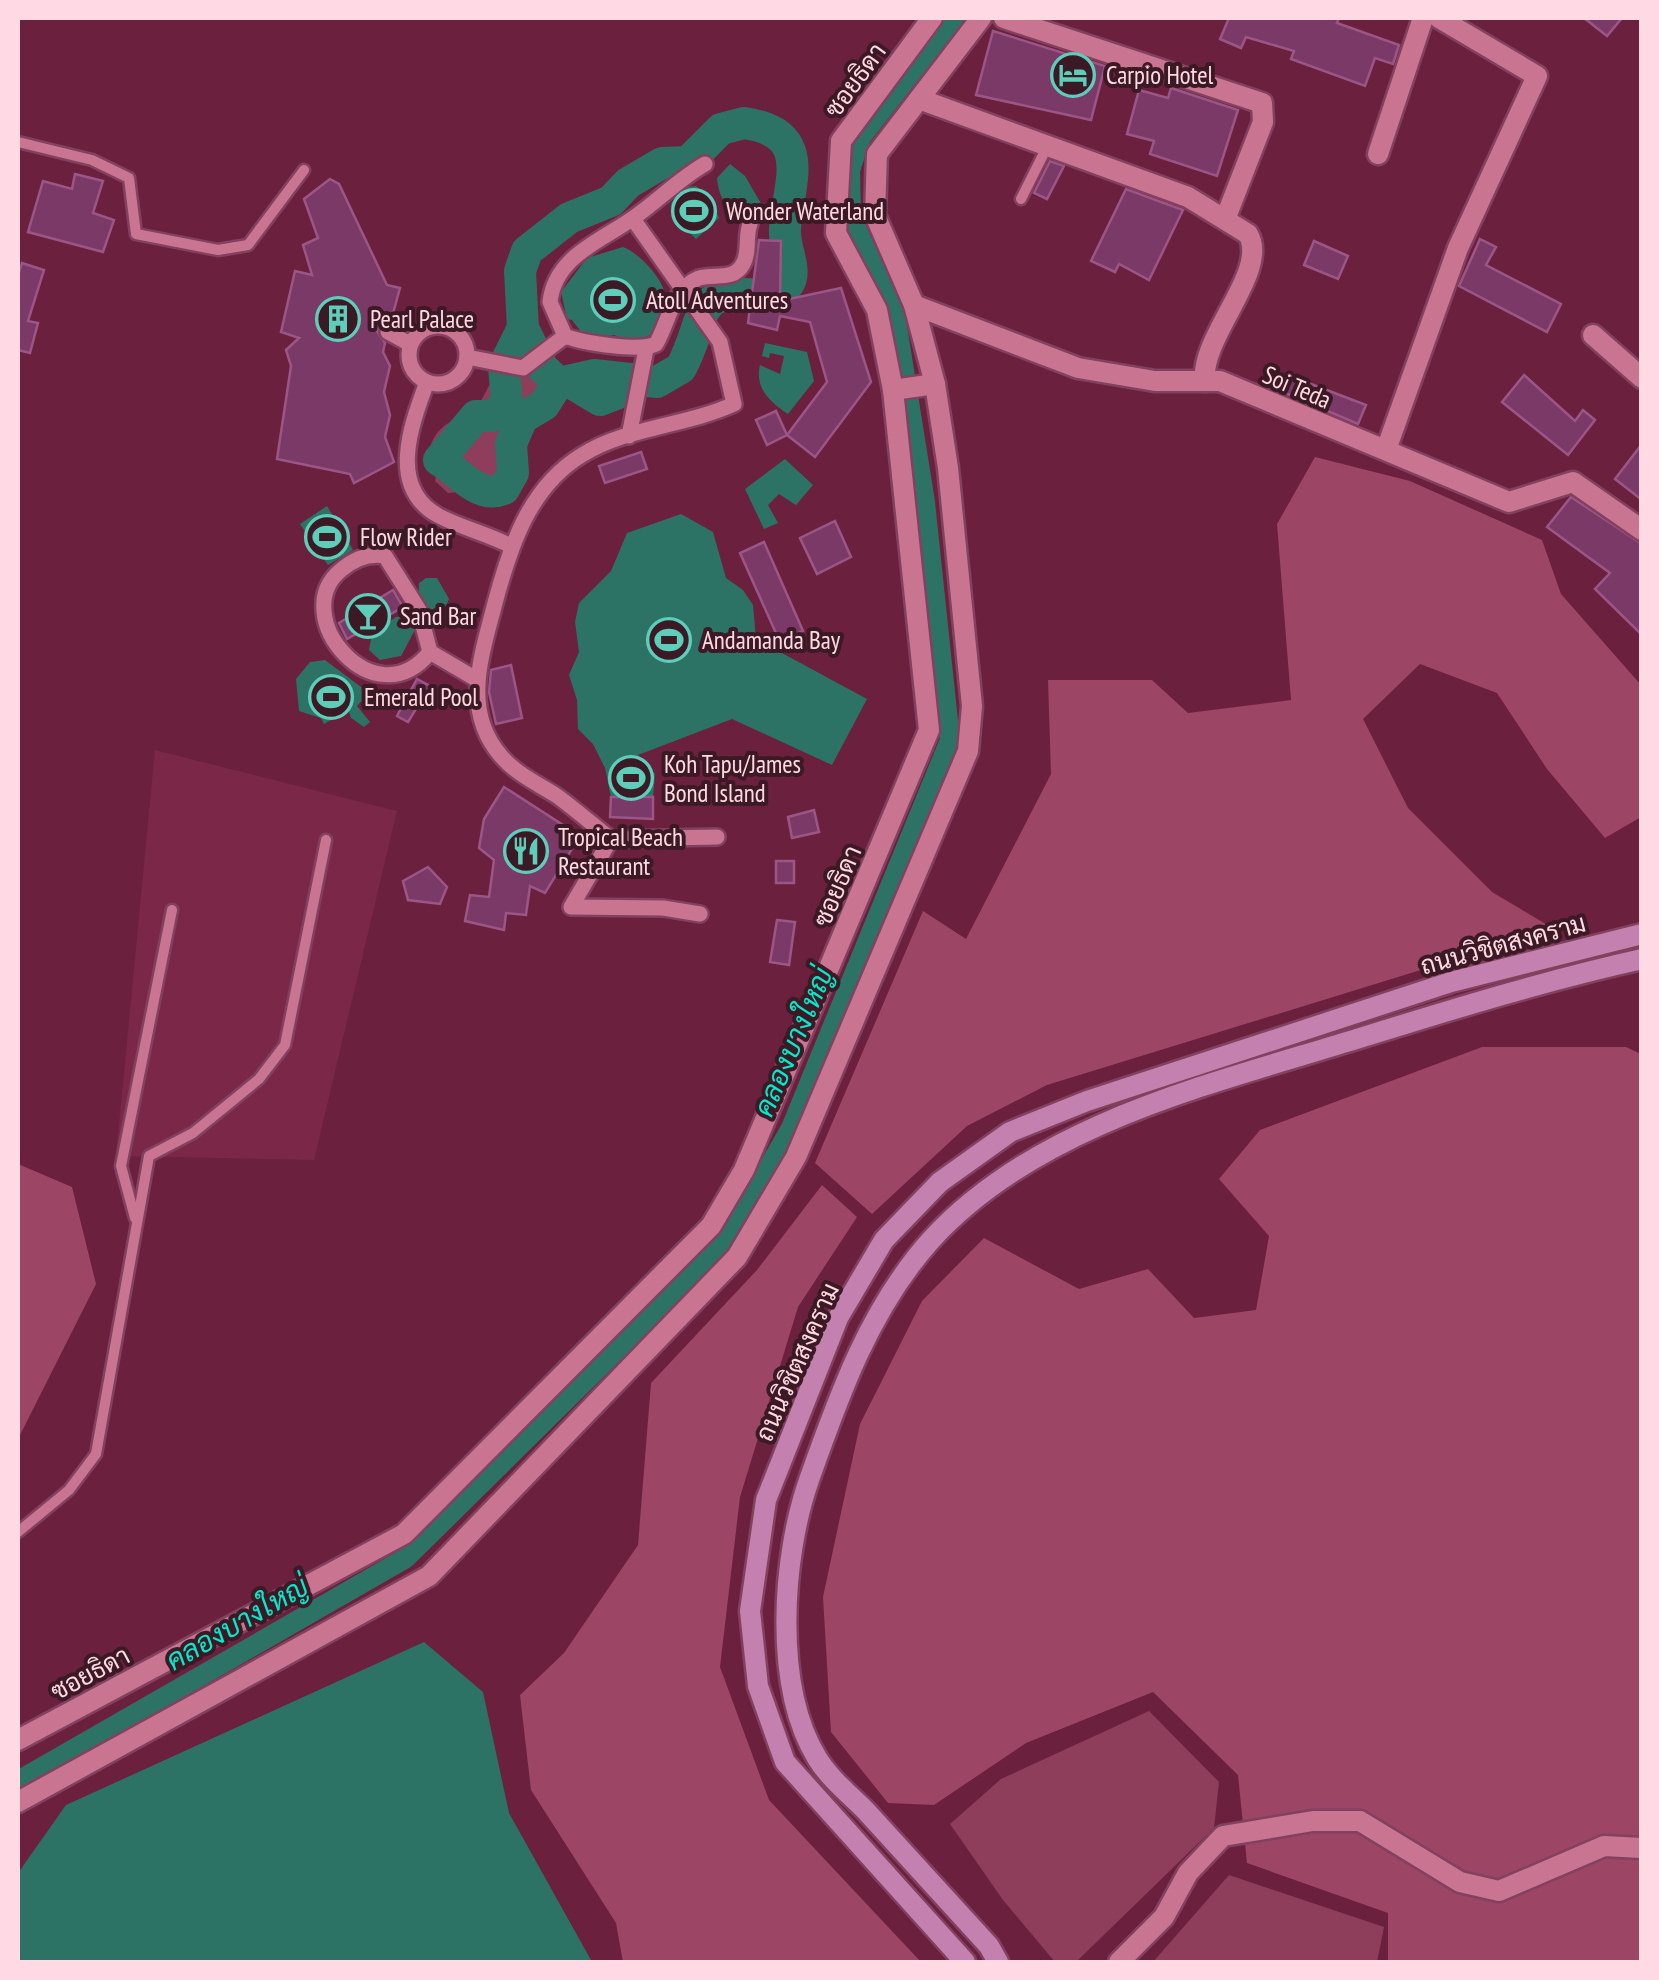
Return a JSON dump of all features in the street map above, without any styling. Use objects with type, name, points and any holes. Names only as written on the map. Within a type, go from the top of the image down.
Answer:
[{"type":"main road","name":"ถนนวิชิตสงคราม","points":[[964,1962],[785,1762],[758,1686],[750,1611],[766,1500],[838,1318],[884,1240],[940,1182],[1010,1132],[1071,1107],[1229,1051],[1450,982],[1642,934]]},
{"type":"main road","name":"ถนนวิชิตสงคราม","points":[[998,1962],[989,1946],[818,1759],[790,1689],[788,1628],[795,1520],[843,1384],[892,1291],[932,1240],[995,1182],[1086,1132],[1246,1073],[1560,978],[1642,959]]},
{"type":"street","name":"ซอยธิดา","points":[[18,1740],[404,1534],[711,1226],[744,1170],[930,730],[892,390],[877,310],[836,233],[841,141],[932,18]]},
{"type":"street","points":[[18,1802],[429,1576],[737,1257],[796,1157],[968,751],[972,706],[948,468],[935,384],[914,305],[875,216],[875,200],[877,154],[981,18]]},
{"type":"street","points":[[1004,18],[1262,104],[1263,122],[1226,217]]},
{"type":"street","points":[[1378,154],[1422,18]]},
{"type":"street","points":[[1386,450],[1458,248],[1537,76],[1438,18]]},
{"type":"street","points":[[919,99],[1175,192],[1226,217],[1248,234],[1254,252],[1205,361],[1205,381]]},
{"type":"street","points":[[562,339],[550,302],[556,282],[576,256],[633,219],[678,179],[705,164]]},
{"type":"street","points":[[633,219],[720,342],[734,404],[706,417],[631,429],[582,454],[538,497],[511,546],[476,679],[480,715],[500,755],[611,839],[718,837]]},
{"type":"street","points":[[631,429],[645,355],[656,344],[696,279],[720,278],[740,269],[745,262],[750,224]]},
{"type":"street","name":"Soi Teda","points":[[914,305],[1078,368],[1155,380],[1220,381],[1509,502],[1574,482],[1642,530]]},
{"type":"street","points":[[441,325],[459,333],[470,358],[457,377],[440,384],[427,382],[410,364],[410,344],[422,330],[441,325]]},
{"type":"street","points":[[388,332],[410,344]]},
{"type":"street","points":[[1593,336],[1642,378]]},
{"type":"street","points":[[562,339],[645,355]]},
{"type":"street","points":[[470,358],[524,368],[562,339]]},
{"type":"street","points":[[427,382],[406,466],[419,501],[436,515],[511,546]]},
{"type":"street","points":[[892,390],[935,384]]},
{"type":"street","points":[[430,652],[404,674],[383,677],[366,670],[335,642],[326,624],[322,602],[326,586],[346,565],[364,556],[385,556],[419,610],[430,652],[476,679]]},
{"type":"street","points":[[611,839],[571,907],[663,908],[700,914]]},
{"type":"street","points":[[1118,1962],[1164,1916],[1188,1874],[1223,1836],[1313,1822],[1360,1821],[1460,1882],[1500,1892],[1604,1846],[1642,1848]]},
{"type":"lane","points":[[18,142],[92,160],[129,178],[136,234],[218,250],[248,245],[304,170]]},
{"type":"lane","points":[[1021,198],[1047,146]]},
{"type":"lane","points":[[18,1532],[68,1490],[96,1454],[148,1156],[193,1134],[259,1079],[285,1044],[326,840]]},
{"type":"lane","points":[[136,1224],[120,1166],[172,910]]},
{"type":"shaded area","points":[[730,164],[745,176],[763,207],[747,216],[729,207],[720,192],[717,178]]},
{"type":"shaded area","name":"Wonder Waterland","points":[[696,186],[710,198],[719,218],[696,239],[673,216],[671,204],[681,188]]},
{"type":"shaded area","name":"Atoll Adventures","points":[[623,247],[642,260],[663,287],[665,302],[656,332],[634,343],[614,335],[588,341],[567,319],[561,292],[587,258]]},
{"type":"shaded area","points":[[523,328],[542,367],[558,383],[544,405],[522,418],[521,474],[514,498],[498,503],[480,490],[448,493],[435,481],[439,460],[430,448],[433,440],[447,424],[476,415]]},
{"type":"shaded area","points":[[765,343],[807,352],[814,381],[788,414],[770,400],[759,381],[760,365],[780,374],[784,356],[762,356]]},
{"type":"shaded area","points":[[1315,457],[1410,481],[1542,540],[1561,594],[1641,685],[1641,817],[1605,838],[1547,769],[1497,693],[1420,664],[1363,719],[1408,808],[1492,892],[1554,929],[1047,1085],[967,1126],[872,1214],[815,1163],[923,911],[966,939],[1051,774],[1048,680],[1152,680],[1188,713],[1291,700],[1277,524]]},
{"type":"shaded area","points":[[785,459],[813,485],[796,505],[779,494],[768,505],[778,523],[764,529],[745,489]]},
{"type":"shaded area","name":"Flow Rider","points":[[327,506],[353,550],[328,565],[300,524]]},
{"type":"shaded area","name":"Andamanda Bay","points":[[681,514],[713,532],[726,578],[743,590],[753,605],[756,639],[867,699],[832,765],[732,719],[638,755],[655,774],[653,797],[611,797],[605,768],[593,744],[578,729],[577,700],[569,675],[579,652],[575,622],[579,603],[611,571],[627,533]]},
{"type":"shaded area","points":[[437,578],[449,599],[442,615],[432,615],[418,601],[419,583]]},
{"type":"shaded area","points":[[405,616],[416,628],[401,656],[380,660],[369,650],[372,634],[396,617]]},
{"type":"shaded area","name":"Emerald Pool","points":[[325,660],[369,693],[357,706],[370,722],[364,727],[351,718],[346,702],[328,710],[333,719],[324,724],[321,718],[299,711],[296,679],[310,662]]},
{"type":"shaded area","points":[[155,750],[397,811],[314,1160],[116,1156]]},
{"type":"shaded area","points":[[1482,1047],[1626,1047],[1641,1054],[1641,1962],[1388,1962],[1388,1913],[1247,1863],[1238,1775],[1153,1692],[1026,1743],[934,1805],[888,1803],[831,1732],[823,1597],[860,1424],[922,1301],[984,1238],[1079,1289],[1148,1269],[1194,1318],[1256,1310],[1269,1236],[1219,1179],[1260,1130]]},
{"type":"shaded area","points":[[18,1164],[72,1187],[96,1284],[18,1439]]},
{"type":"shaded area","points":[[822,1185],[857,1217],[798,1307],[740,1497],[720,1667],[769,1800],[921,1962],[623,1962],[616,1923],[531,1790],[520,1695],[564,1653],[638,1545],[651,1383],[757,1270]]},
{"type":"shaded area","points":[[424,1642],[483,1692],[509,1813],[592,1962],[18,1962],[18,1873],[66,1805]]},
{"type":"shaded area","points":[[1149,1711],[1219,1782],[1214,1828],[1076,1962],[1055,1962],[1003,1900],[950,1824],[1001,1779]]},
{"type":"shaded area","points":[[1229,1875],[1384,1927],[1377,1962],[1153,1962]]},
{"type":"building","points":[[1229,18],[1339,18],[1337,23],[1399,45],[1393,64],[1375,58],[1365,86],[1291,59],[1294,51],[1246,37],[1241,48],[1220,39]]},
{"type":"building","points":[[1584,18],[1622,18],[1607,36]]},
{"type":"building","points":[[993,31],[1105,66],[1091,120],[976,95]]},
{"type":"building","points":[[1171,88],[1238,110],[1217,176],[1150,154],[1154,141],[1127,134],[1139,90],[1168,98]]},
{"type":"building","points":[[1050,161],[1064,166],[1047,199],[1034,193]]},
{"type":"building","points":[[75,174],[103,181],[93,213],[114,220],[103,252],[28,232],[43,181],[72,189]]},
{"type":"building","name":"Pearl Palace","points":[[330,179],[339,184],[387,285],[400,288],[391,321],[381,323],[377,331],[385,343],[383,352],[390,366],[384,392],[390,415],[385,437],[394,462],[354,483],[350,474],[277,459],[291,366],[286,350],[299,338],[281,332],[295,271],[312,275],[303,245],[318,238],[304,199]]},
{"type":"building","points":[[1126,189],[1183,210],[1149,280],[1119,264],[1115,272],[1091,261]]},
{"type":"building","points":[[1480,239],[1496,247],[1486,265],[1561,304],[1547,332],[1459,286]]},
{"type":"building","points":[[759,240],[781,241],[780,301],[841,288],[871,382],[815,457],[787,435],[827,382],[810,322],[780,316],[777,330],[748,323]]},
{"type":"building","points":[[1314,241],[1348,256],[1338,279],[1304,265]]},
{"type":"building","points":[[22,263],[44,270],[28,321],[38,323],[30,353],[18,350],[18,276]]},
{"type":"building","points":[[1524,375],[1575,421],[1583,410],[1595,420],[1568,455],[1502,402]]},
{"type":"building","points":[[1290,376],[1366,405],[1358,424],[1283,392]]},
{"type":"building","points":[[776,411],[787,435],[767,445],[756,420]]},
{"type":"building","points":[[1642,444],[1642,500],[1615,479]]},
{"type":"building","points":[[641,452],[647,469],[605,483],[599,466]]},
{"type":"building","points":[[1571,497],[1642,544],[1642,635],[1595,589],[1610,573],[1547,527]]},
{"type":"building","points":[[835,521],[851,557],[817,574],[800,538]]},
{"type":"building","points":[[764,542],[803,631],[780,642],[740,553]]},
{"type":"building","name":"Sand Bar","points":[[393,590],[403,607],[347,639],[339,623]]},
{"type":"building","points":[[511,665],[522,718],[496,724],[489,692],[491,670]]},
{"type":"building","points":[[417,679],[430,686],[408,722],[397,716]]},
{"type":"building","name":"Tropical Beach Restaurant","points":[[504,787],[580,836],[545,893],[530,886],[526,915],[506,913],[504,930],[465,921],[470,895],[489,897],[494,860],[479,848],[484,819]]},
{"type":"building","points":[[611,797],[653,797],[653,819],[610,817]]},
{"type":"building","points":[[814,810],[819,832],[792,838],[788,817]]},
{"type":"building","points":[[776,861],[794,861],[794,883],[776,883]]},
{"type":"building","points":[[428,867],[447,887],[440,904],[408,900],[403,881]]},
{"type":"building","points":[[777,920],[795,922],[789,965],[770,962]]},
{"type":"waterway","name":"คลองบางใหญ่","points":[[18,1781],[406,1558],[725,1243],[791,1128],[950,740],[925,502],[895,314],[851,217],[850,170],[861,137],[954,18]]},
{"type":"waterway","points":[[744,123],[781,137],[789,149],[792,178],[785,229],[791,267],[789,284],[770,296],[726,295],[714,300],[706,307],[681,368],[657,382],[594,375],[558,383],[542,367],[523,328],[520,271],[527,251],[569,218],[611,201],[628,183],[662,163],[688,162],[721,129],[744,123]]},
{"type":"waterway","points":[[521,332],[504,366],[507,403],[492,416],[476,416],[439,460],[478,488],[504,489],[513,473],[511,444],[522,418],[544,405],[558,383]]},
{"type":"waterway","points":[[570,382],[600,400],[618,393],[634,379]]},
{"type":"place","name":"Carpio Hotel","points":[[1073,75]]},
{"type":"place","name":"Wonder Waterland","points":[[694,211]]},
{"type":"place","name":"Atoll Adventures","points":[[613,300]]},
{"type":"place","name":"Pearl Palace","points":[[338,319]]},
{"type":"place","name":"Flow Rider","points":[[327,537]]},
{"type":"place","name":"Sand Bar","points":[[368,616]]},
{"type":"place","name":"Andamanda Bay","points":[[669,640]]},
{"type":"place","name":"Emerald Pool","points":[[331,697]]},
{"type":"place","name":"Koh Tapu/James Bond Island","points":[[631,778]]},
{"type":"place","name":"Tropical Beach Restaurant","points":[[526,851]]}]
